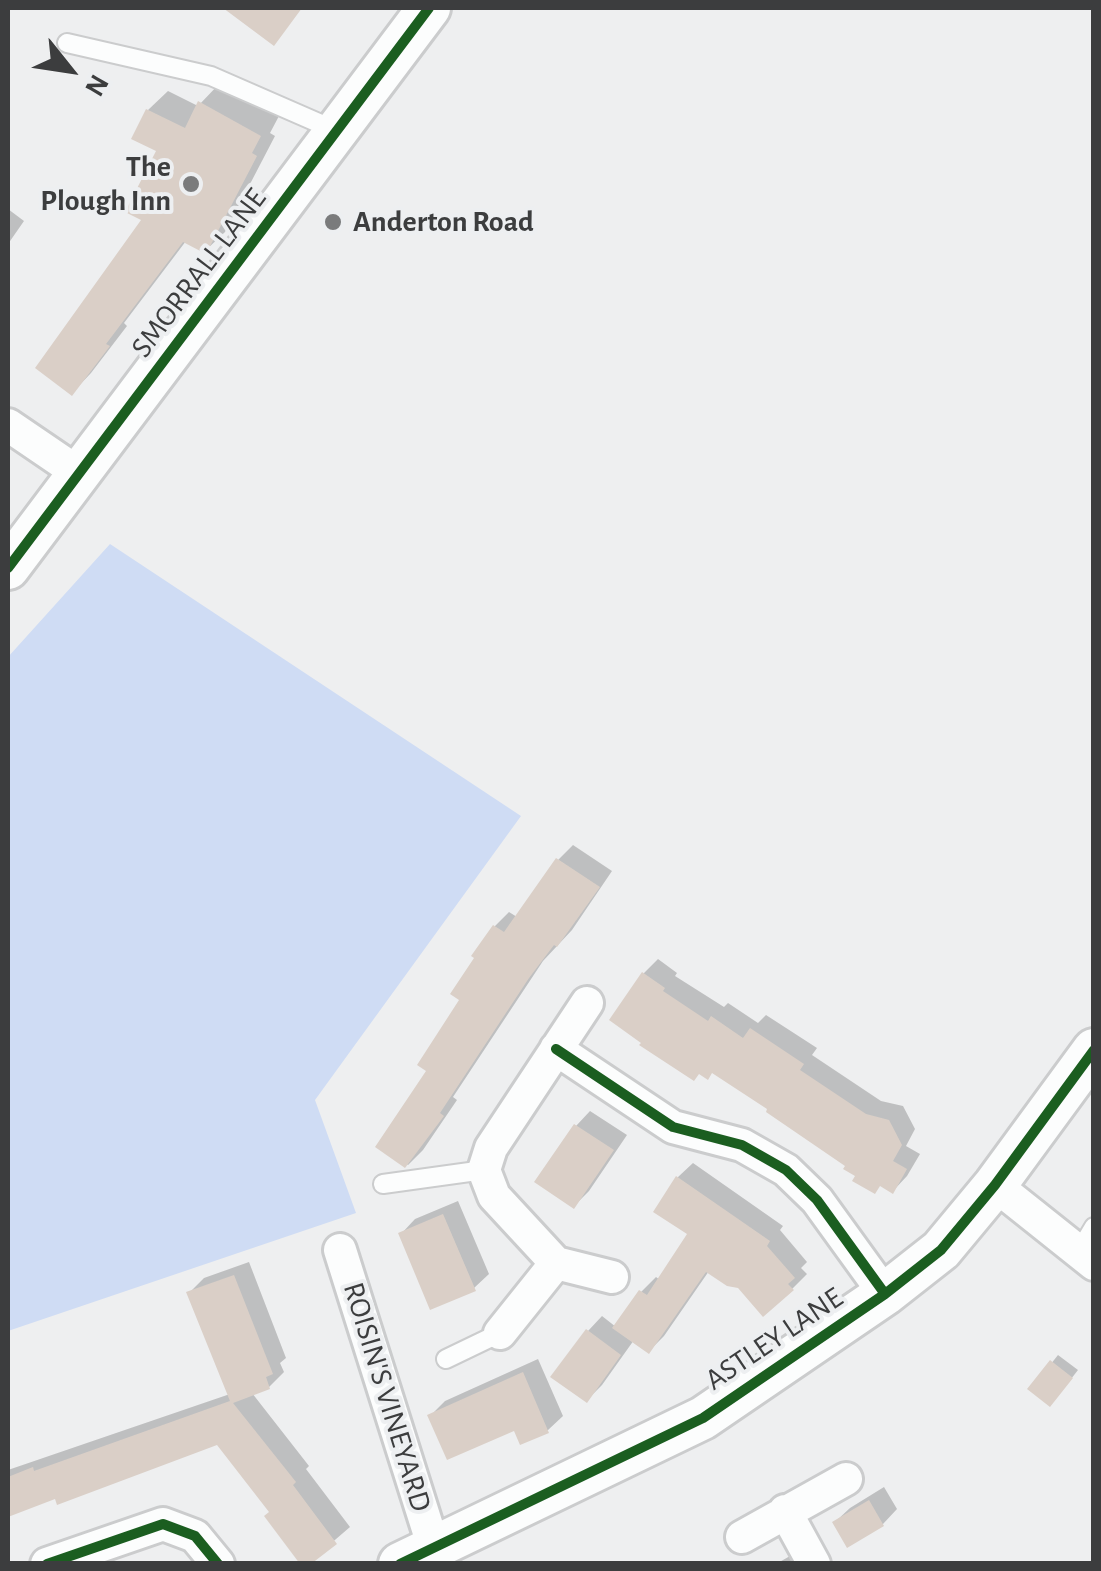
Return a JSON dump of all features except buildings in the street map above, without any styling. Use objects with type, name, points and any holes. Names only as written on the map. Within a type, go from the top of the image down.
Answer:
[{"type":"street","name":"SMORRALL LANE","points":[[8,568],[429,8]]},
{"type":"street","points":[[8,426],[80,474]]},
{"type":"street","points":[[588,1003],[491,1148],[484,1170],[494,1196],[556,1263],[612,1277]]},
{"type":"street","points":[[556,1049],[673,1127],[742,1144],[786,1170],[816,1200],[885,1294]]},
{"type":"street","name":"ASTLEY LANE","points":[[416,1554],[703,1418],[885,1294],[941,1250],[995,1185],[1094,1050]]},
{"type":"street","points":[[995,1185],[1089,1248]]},
{"type":"street","name":"ROISIN'S VINEYARD","points":[[340,1250],[416,1554]]},
{"type":"street","points":[[500,1333],[556,1263]]},
{"type":"street","points":[[742,1537],[846,1479]]},
{"type":"street","points":[[786,1512],[814,1564]]},
{"type":"street","points":[[47,1564],[163,1524],[196,1536],[218,1564]]},
{"type":"lane","points":[[68,43],[211,76],[336,131]]},
{"type":"lane","points":[[383,1184],[484,1170]]},
{"type":"lane","points":[[446,1359],[500,1333]]},
{"type":"shaded area","points":[[110,544],[521,816],[315,1100],[356,1213],[8,1331],[8,657]]},
{"type":"cycle path","points":[[8,568],[429,8]]},
{"type":"cycle path","points":[[556,1049],[673,1127],[742,1145],[786,1170],[817,1200],[885,1294]]},
{"type":"cycle path","points":[[400,1564],[703,1418],[885,1294],[941,1250],[995,1185],[1094,1050]]},
{"type":"cycle path","points":[[47,1564],[163,1524],[195,1536],[218,1564]]},
{"type":"place","name":"The Plough Inn","points":[[191,184]]},
{"type":"place","name":"Anderton Road","points":[[333,222]]}]
